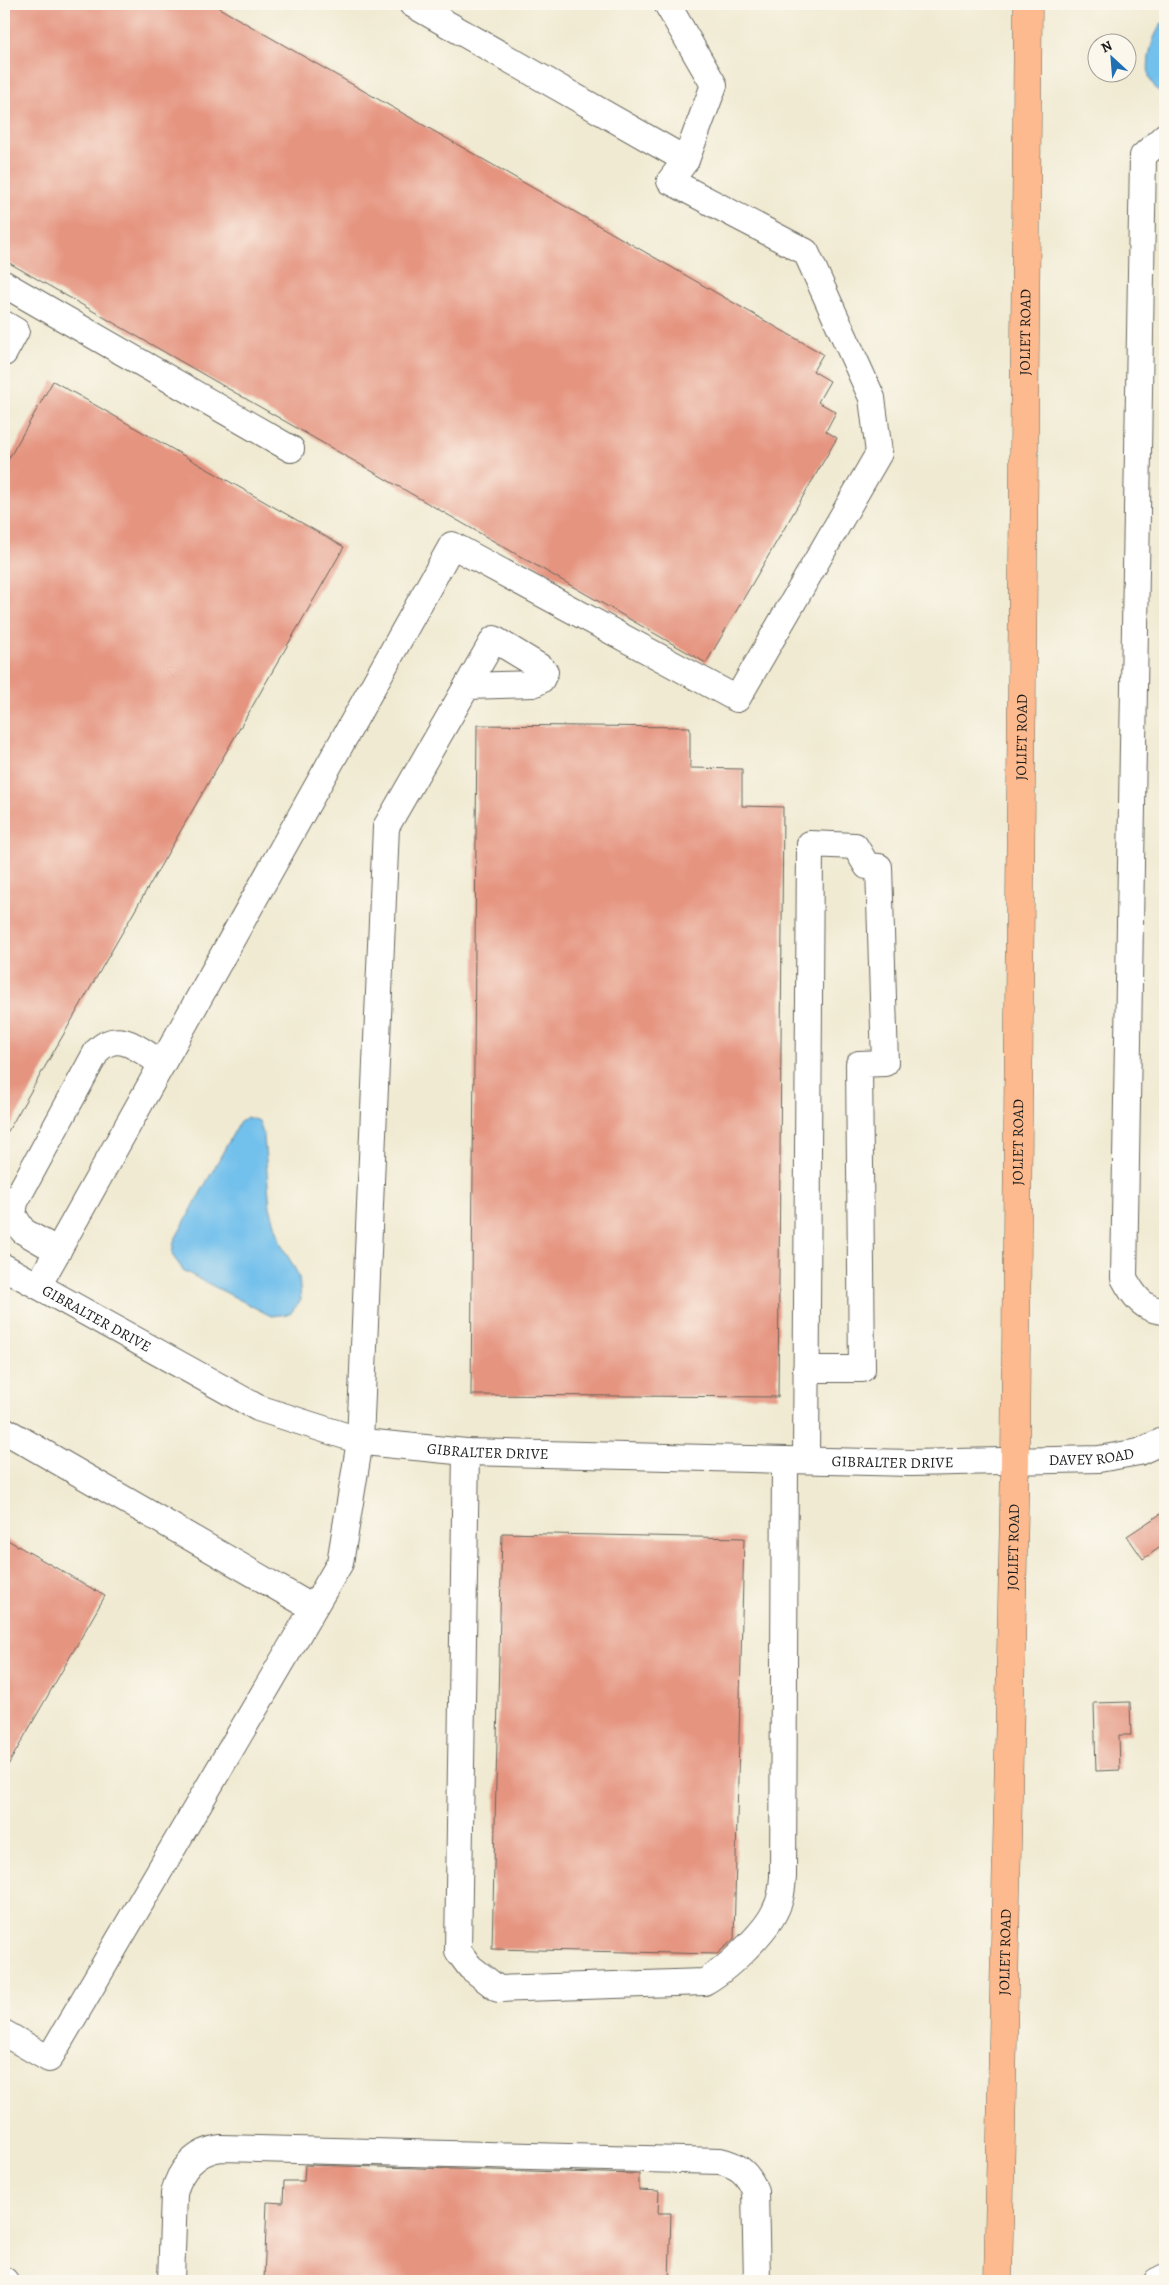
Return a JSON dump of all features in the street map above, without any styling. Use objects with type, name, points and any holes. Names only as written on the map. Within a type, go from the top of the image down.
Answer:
[{"type":"main road","name":"JOLIET ROAD","points":[[998,2281],[1015,1460],[1028,4]]},
{"type":"street","points":[[412,4],[686,160]]},
{"type":"street","points":[[38,1286],[452,545],[737,699],[879,453],[872,398],[806,252],[670,181],[686,160],[714,86],[667,4]]},
{"type":"street","points":[[1165,136],[1142,156],[1124,1278],[1134,1297],[1156,1311],[1165,1311]]},
{"type":"street","points":[[4,284],[291,449]]},
{"type":"street","points":[[4,324],[16,331],[4,353]]},
{"type":"street","points":[[4,2033],[50,2059],[340,1563],[360,1441],[386,827],[468,686]]},
{"type":"street","points":[[466,1452],[458,1951],[470,1967],[498,1989],[704,1982],[718,1975],[754,1939],[775,1913],[781,1896],[796,1460],[806,1369],[810,844],[855,846],[867,866],[879,867],[886,1063],[859,1064],[862,1369],[806,1369]]},
{"type":"street","points":[[58,1251],[23,1231],[13,1215],[15,1202],[97,1051],[111,1040],[122,1040],[162,1064]]},
{"type":"street","name":"GIBRALTER DRIVE","points":[[4,1266],[258,1408],[360,1441],[466,1452],[911,1463],[1015,1460]]},
{"type":"street","points":[[4,1430],[314,1608]]},
{"type":"street","name":"DAVEY ROAD","points":[[1015,1460],[1099,1460],[1139,1452],[1165,1440]]},
{"type":"street","points":[[171,2281],[174,2194],[177,2180],[200,2154],[221,2148],[720,2161],[733,2164],[751,2180],[755,2191],[757,2281]]},
{"type":"street","points":[[1157,2281],[1165,2277]]},
{"type":"water","points":[[1165,20],[1165,93],[1157,90],[1150,78],[1148,69],[1154,39]]},
{"type":"water","points":[[247,1117],[259,1121],[264,1137],[270,1207],[281,1244],[299,1276],[301,1300],[290,1314],[271,1316],[184,1271],[172,1255],[174,1241],[239,1123]]},
{"type":"building","points":[[4,4],[212,4],[823,354],[813,371],[830,381],[818,402],[836,412],[826,431],[837,438],[706,663],[4,260]]},
{"type":"building","points":[[53,381],[344,547],[4,1138],[4,467]]},
{"type":"building","points":[[477,725],[690,727],[690,768],[742,769],[742,806],[783,807],[778,1397],[471,1395]]},
{"type":"building","points":[[1165,1511],[1165,1544],[1143,1559],[1127,1536]]},
{"type":"building","points":[[502,1533],[744,1538],[734,1939],[717,1954],[492,1949]]},
{"type":"building","points":[[4,1538],[105,1596],[4,1772]]},
{"type":"building","points":[[1130,1702],[1131,1735],[1119,1735],[1120,1770],[1096,1771],[1094,1703]]},
{"type":"building","points":[[305,2165],[639,2174],[639,2190],[659,2191],[658,2213],[671,2213],[669,2281],[264,2281],[267,2202],[283,2203],[284,2181],[304,2181]]}]
